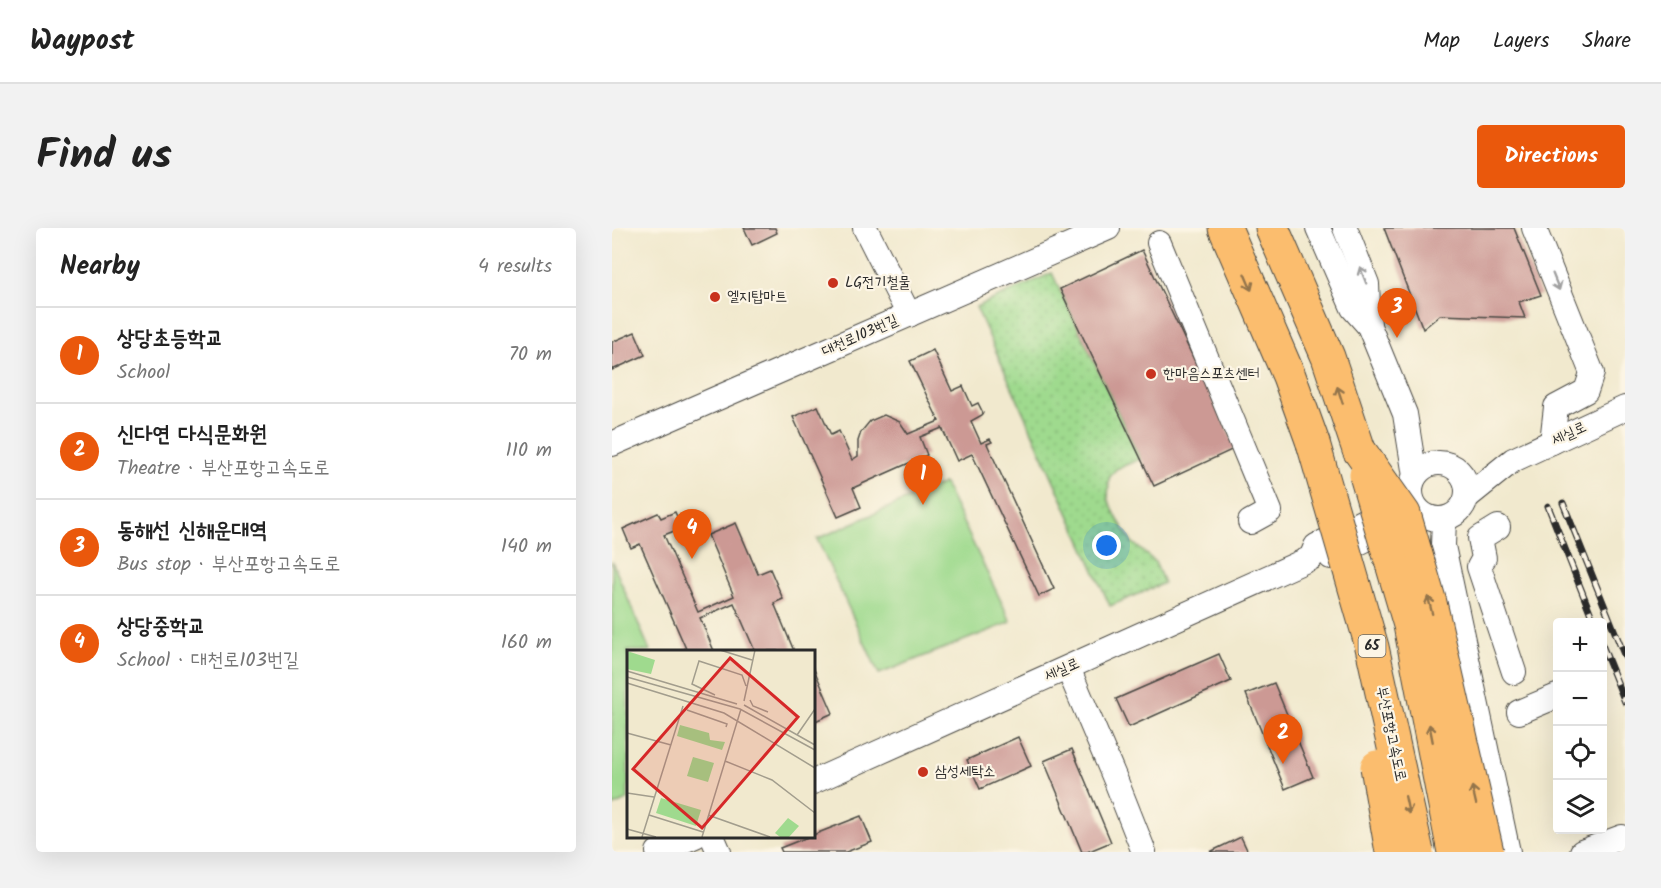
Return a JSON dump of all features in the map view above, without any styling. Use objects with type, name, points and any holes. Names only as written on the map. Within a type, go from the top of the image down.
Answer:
[{"type":"highway","name":"부산포항고속도로","points":[[1225,228],[1289,376],[1313,443],[1372,647],[1417,852]]},
{"type":"highway","points":[[1272,228],[1328,357],[1359,450],[1410,625],[1454,852]]},
{"type":"highway","points":[[1313,443],[1309,484],[1364,697],[1392,852]]},
{"type":"highway","points":[[1359,450],[1404,514],[1430,603],[1487,852]]},
{"type":"street","points":[[865,228],[909,315]]},
{"type":"street","name":"대천로103번길","points":[[612,444],[1108,228]]},
{"type":"street","points":[[1318,228],[1353,308],[1369,326],[1405,414],[1415,494],[1426,517],[1444,519],[1443,546],[1508,852]]},
{"type":"street","points":[[1345,228],[1367,284],[1369,326]]},
{"type":"street","points":[[1534,228],[1592,373],[1586,391],[1556,407],[1552,442]]},
{"type":"street","points":[[1159,243],[1270,511],[1250,522]]},
{"type":"street","name":"세실로","points":[[1444,519],[1459,512],[1467,497],[1513,460],[1625,408]]},
{"type":"street","points":[[1405,414],[1466,481],[1467,497]]},
{"type":"street","name":"세실로","points":[[814,782],[1311,558],[1316,546],[1415,494],[1426,465],[1513,460]]},
{"type":"street","points":[[1498,527],[1480,538],[1484,558],[1479,567],[1514,672]]},
{"type":"street","points":[[1068,668],[1144,852]]},
{"type":"street","points":[[1518,712],[1553,698]]},
{"type":"street","points":[[658,852],[693,837]]},
{"type":"street","points":[[712,837],[719,852]]},
{"type":"street","points":[[1574,849],[1622,837]]},
{"type":"green space","points":[[1052,273],[1140,459],[1116,469],[1109,478],[1108,499],[1132,542],[1155,562],[1164,583],[1110,606],[976,307]]},
{"type":"green space","points":[[944,483],[1011,622],[879,674],[817,539]]},
{"type":"green space","points":[[612,561],[650,650],[627,650],[627,800],[612,807]]},
{"type":"building","points":[[744,228],[775,228],[777,233],[752,245]]},
{"type":"building","points":[[1384,228],[1514,228],[1541,295],[1519,302],[1525,318],[1440,315],[1423,329]]},
{"type":"building","name":"한마음스포츠센터","points":[[1142,250],[1236,448],[1154,486],[1060,289]]},
{"type":"building","points":[[635,332],[645,355],[612,370],[612,342]]},
{"type":"building","points":[[933,350],[952,391],[963,386],[972,406],[978,403],[983,413],[971,421],[981,443],[990,439],[992,442],[987,444],[1054,589],[1039,596],[972,454],[957,461],[942,428],[920,437],[927,455],[853,488],[861,507],[838,517],[793,417],[818,406],[831,435],[839,431],[852,460],[858,456],[858,441],[861,432],[870,421],[884,415],[900,422],[908,434],[939,421],[910,361]]},
{"type":"building","points":[[675,512],[682,528],[664,535],[698,612],[734,596],[708,535],[736,523],[758,574],[770,569],[783,599],[774,603],[794,650],[755,650],[734,603],[700,618],[714,650],[687,650],[640,544],[631,548],[623,529],[658,513],[661,518]]},
{"type":"building","points":[[1219,654],[1231,681],[1129,727],[1116,699]]},
{"type":"building","points":[[814,669],[833,713],[814,722]]},
{"type":"building","points":[[1274,683],[1313,777],[1285,789],[1246,694]]},
{"type":"building","points":[[1018,737],[1031,766],[980,789],[967,760]]},
{"type":"building","points":[[1072,749],[1111,842],[1087,852],[1082,852],[1044,761]]},
{"type":"building","points":[[861,816],[872,842],[846,852],[782,852],[780,848],[808,837],[814,837],[814,835]]},
{"type":"building","points":[[1241,837],[1248,852],[1210,852]]},
{"type":"railway","points":[[1563,503],[1625,657]]},
{"type":"railway","points":[[1548,506],[1592,618]]},
{"type":"railway","points":[[1607,657],[1625,702]]},
{"type":"place","name":"LG전기철물","points":[[833,283]]},
{"type":"place","name":"엘지탑마트","points":[[715,297]]},
{"type":"place","name":"동해선 신해운대역","points":[[1397,338]]},
{"type":"place","name":"한마음스포츠센터","points":[[1151,374]]},
{"type":"place","name":"상당초등학교","points":[[923,505]]},
{"type":"place","name":"상당중학교","points":[[692,559]]},
{"type":"place","name":"신다연 다식문화원","points":[[1283,764]]},
{"type":"place","name":"삼성세탁소","points":[[923,772]]}]
